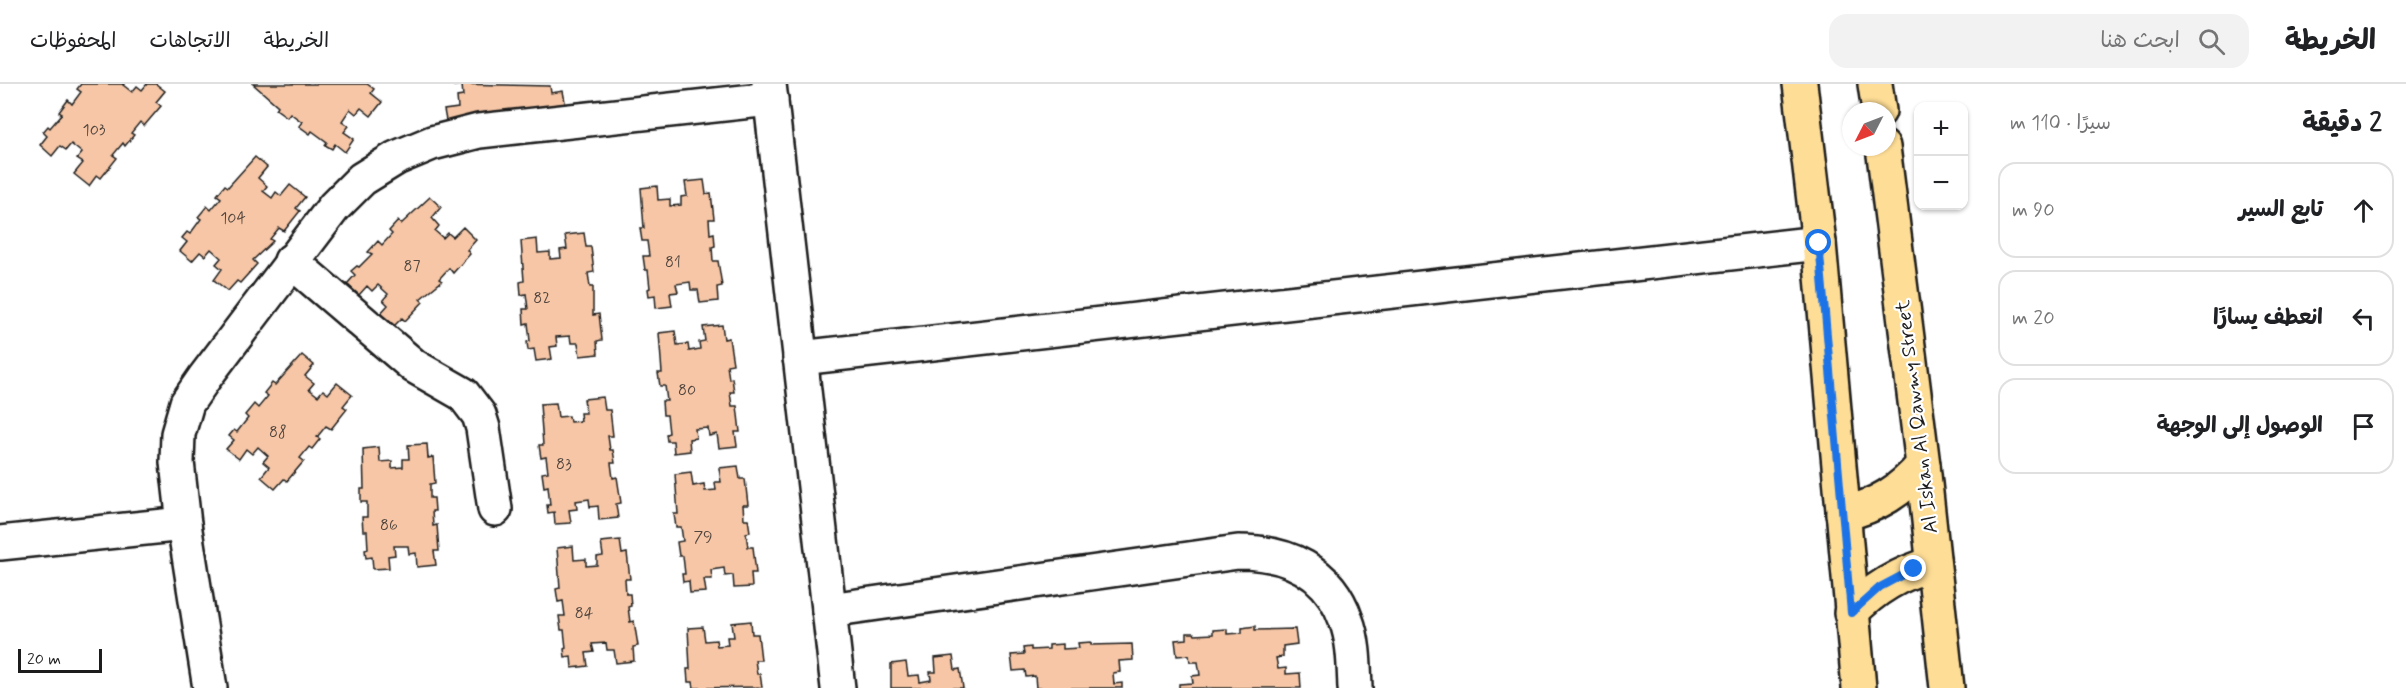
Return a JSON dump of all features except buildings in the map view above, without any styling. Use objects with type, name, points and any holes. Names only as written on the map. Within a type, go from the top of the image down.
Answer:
[{"type":"main road","points":[[1800,84],[1819,243],[1859,688]]},
{"type":"main road","points":[[1875,84],[1878,102]]},
{"type":"main road","name":"Al Iskan Al Qawmy Street","points":[[1884,156],[1923,465],[1947,688]]},
{"type":"main road","points":[[1843,514],[1862,510],[1896,492],[1923,465]]},
{"type":"main road","points":[[1851,613],[1864,599],[1896,577],[1933,564]]},
{"type":"street","points":[[210,688],[184,524],[177,462],[178,435],[188,404],[291,261],[334,207],[362,179],[396,158],[432,143],[479,131],[770,92],[838,688]]},
{"type":"street","points":[[800,358],[1819,243]]},
{"type":"street","points":[[291,261],[414,366],[463,394],[472,404],[483,428],[495,509]]},
{"type":"street","points":[[0,543],[184,524]]},
{"type":"street","points":[[829,610],[1238,552],[1261,552],[1283,556],[1304,566],[1322,580],[1336,599],[1346,620],[1352,642],[1355,688]]},
{"type":"route","points":[[1819,243],[1851,613],[1880,587],[1914,569]]}]
